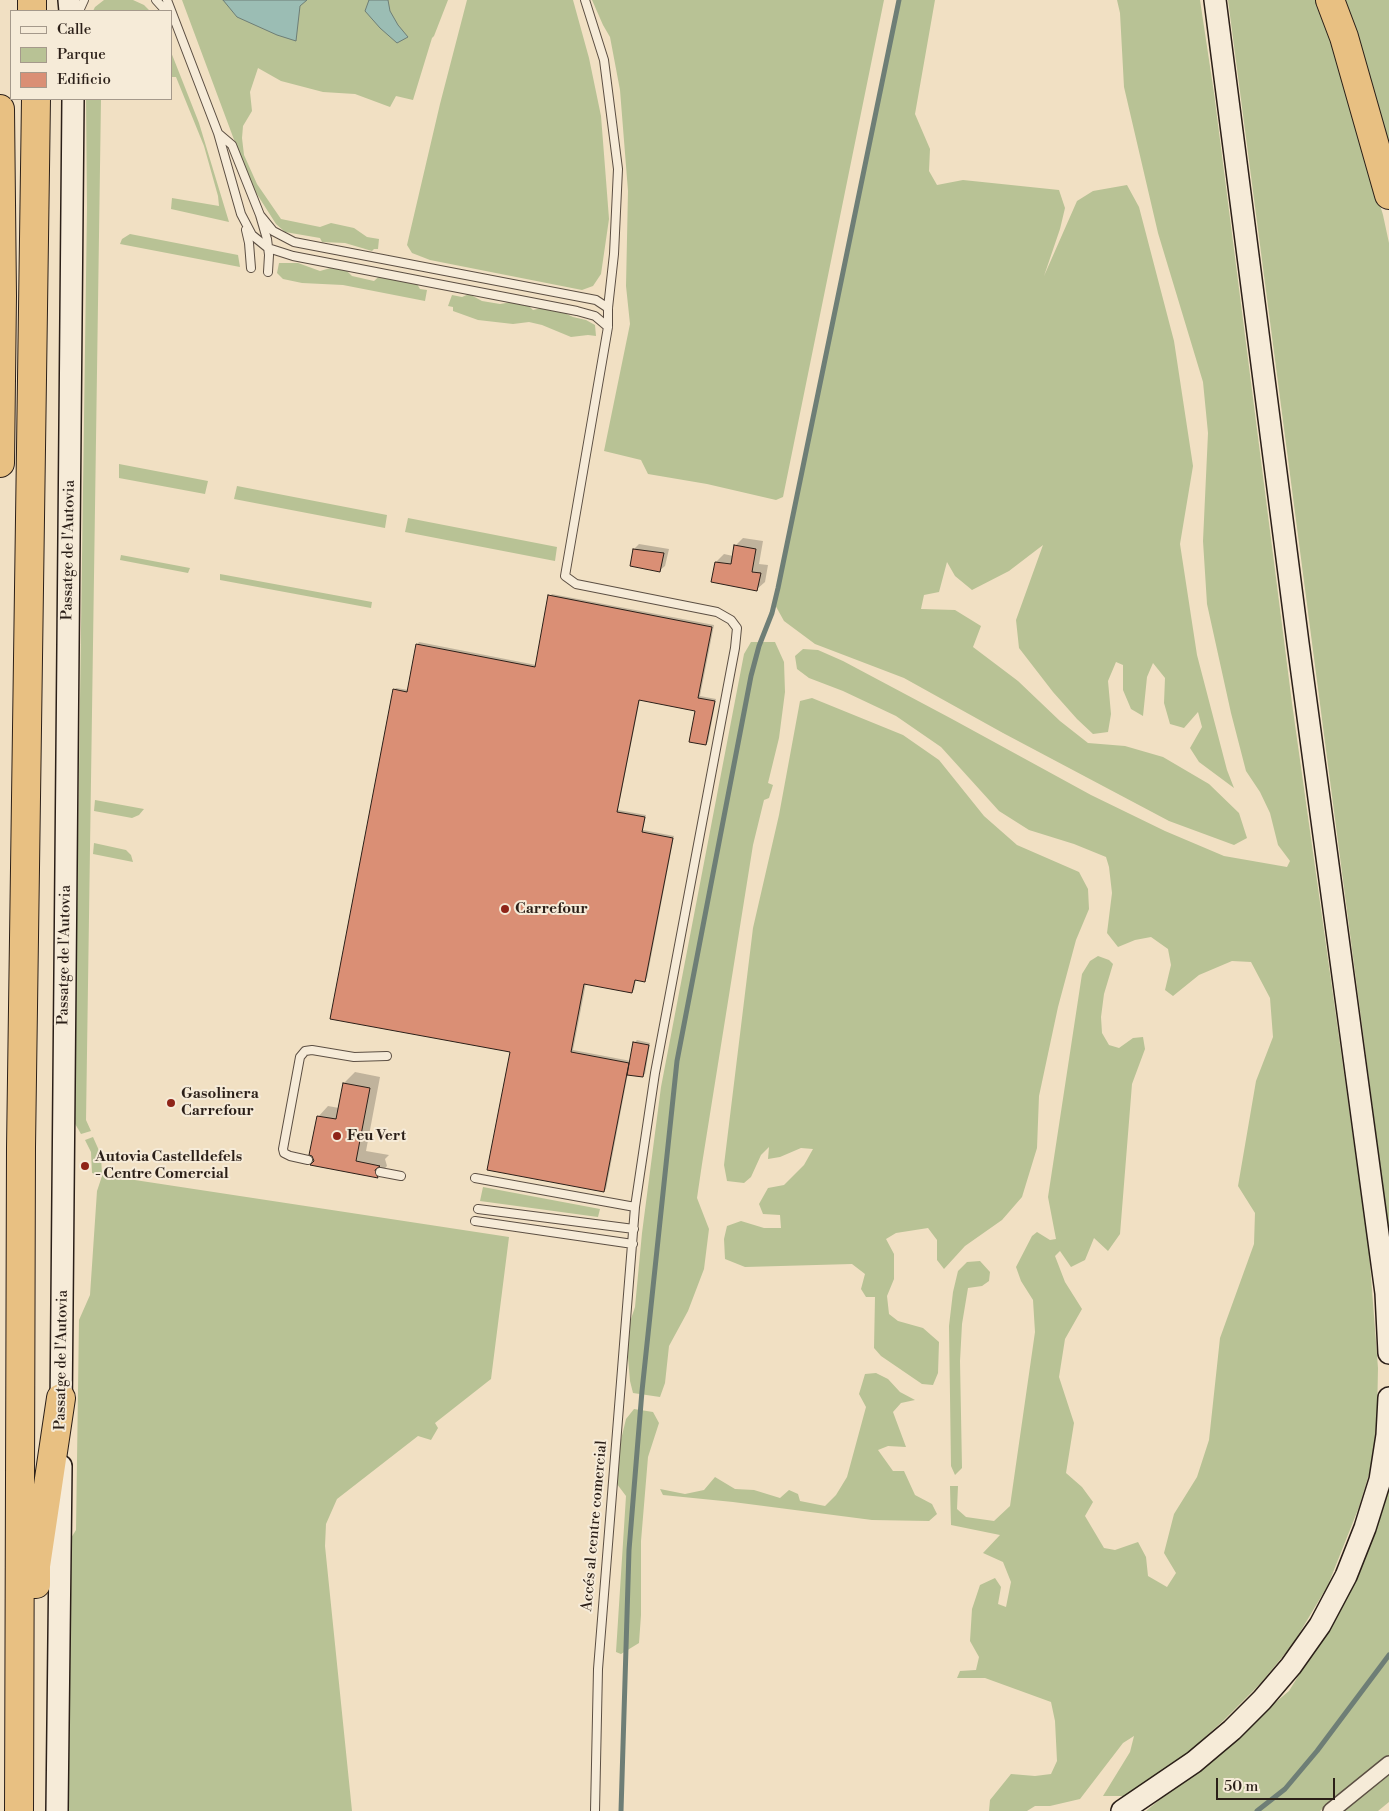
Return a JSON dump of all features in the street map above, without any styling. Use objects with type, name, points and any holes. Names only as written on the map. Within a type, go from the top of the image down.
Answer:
[{"type":"highway","points":[[1330,0],[1344,38],[1389,196]]},
{"type":"highway","points":[[19,1811],[21,1147],[36,100]]},
{"type":"highway","points":[[0,109],[2,296],[0,463]]},
{"type":"highway","points":[[24,1811],[35,1777],[36,1566],[62,1398]]},
{"type":"main road","points":[[1215,0],[1297,633],[1386,1293],[1389,1352]]},
{"type":"main road","name":"Passatge de l'Autovia","points":[[57,1811],[73,100]]},
{"type":"main road","points":[[1122,1811],[1194,1762],[1232,1730],[1262,1700],[1291,1666],[1320,1625],[1346,1576],[1380,1480],[1387,1435],[1389,1398]]},
{"type":"street","points":[[1331,1811],[1389,1764]]},
{"type":"lane","points":[[156,0],[165,10]]},
{"type":"lane","points":[[584,0],[604,60],[618,170],[608,327]]},
{"type":"lane","points":[[172,12],[218,133],[249,243],[251,268]]},
{"type":"lane","points":[[172,19],[177,24]]},
{"type":"lane","points":[[218,133],[232,145],[260,215],[268,248],[268,272]]},
{"type":"lane","points":[[241,214],[252,235],[268,248],[293,256],[577,311],[595,316],[608,327]]},
{"type":"lane","points":[[260,215],[273,231],[294,242],[596,300],[608,308]]},
{"type":"lane","name":"Accés al centre comercial","points":[[595,1811],[598,1669],[635,1207],[655,1072],[735,648],[737,628],[731,620],[717,612],[576,584],[564,576],[608,327]]},
{"type":"lane","points":[[308,1160],[284,1154],[283,1149],[300,1057],[305,1051],[312,1050],[354,1057],[387,1056]]},
{"type":"lane","points":[[380,1172],[401,1176]]},
{"type":"lane","points":[[475,1178],[635,1207]]},
{"type":"lane","points":[[478,1209],[634,1229]]},
{"type":"lane","points":[[475,1221],[632,1244]]},
{"type":"green space","points":[[104,0],[133,0],[144,5],[149,10],[94,10]]},
{"type":"green space","points":[[182,0],[448,0],[432,38],[413,100],[396,96],[390,107],[355,94],[323,92],[281,81],[258,68],[250,92],[252,111],[243,126],[244,155],[257,184],[281,219],[320,227],[331,223],[354,228],[367,237],[379,239],[378,249],[372,251],[345,243],[322,242],[320,238],[285,232],[276,224],[255,191]]},
{"type":"green space","points":[[467,0],[573,0],[589,58],[601,116],[609,219],[601,274],[593,286],[582,290],[430,260],[412,253],[407,245]]},
{"type":"green space","points":[[592,0],[884,0],[783,497],[776,500],[707,484],[648,474],[641,460],[604,451],[630,324],[626,286],[628,191],[620,90],[610,37]]},
{"type":"green space","points":[[899,0],[935,0],[915,114],[930,149],[929,171],[937,185],[963,180],[1059,190],[1065,208],[1044,276],[1077,201],[1093,191],[1127,185],[1139,207],[1174,341],[1193,466],[1180,544],[1197,655],[1227,770],[1234,788],[1199,762],[1190,748],[1202,727],[1198,712],[1184,728],[1170,724],[1164,703],[1165,678],[1153,663],[1147,677],[1143,716],[1131,709],[1123,690],[1123,665],[1116,662],[1108,681],[1111,714],[1108,732],[1093,734],[1053,692],[1019,648],[1016,620],[1043,545],[1009,571],[972,590],[955,576],[947,562],[939,592],[924,595],[921,609],[955,610],[981,626],[973,647],[1018,681],[1060,721],[1088,743],[1125,746],[1163,757],[1209,784],[1239,813],[1247,838],[1234,845],[1169,821],[904,678],[815,644],[784,621],[774,603]]},
{"type":"green space","points":[[1117,0],[1200,0],[1214,93],[1292,703],[1369,1251],[1378,1368],[1377,1419],[1373,1461],[1359,1507],[1328,1585],[1293,1644],[1260,1684],[1180,1760],[1126,1796],[1103,1796],[1130,1752],[1134,1736],[1123,1743],[1080,1799],[1050,1806],[1035,1806],[1027,1811],[989,1811],[990,1800],[1011,1774],[1035,1776],[1051,1774],[1057,1761],[1055,1721],[1051,1702],[985,1678],[957,1678],[960,1671],[976,1670],[979,1657],[970,1641],[972,1609],[980,1585],[995,1578],[1001,1587],[998,1604],[1006,1607],[1011,1582],[1003,1562],[983,1553],[1000,1535],[951,1525],[950,1486],[958,1486],[957,1509],[966,1517],[994,1521],[1010,1506],[1035,1332],[1033,1300],[1021,1281],[1016,1267],[1032,1236],[1037,1232],[1050,1240],[1056,1239],[1048,1197],[1082,974],[1090,961],[1098,956],[1109,960],[1113,964],[1104,994],[1101,1017],[1102,1033],[1109,1045],[1119,1048],[1133,1038],[1143,1037],[1145,1049],[1132,1084],[1120,1234],[1108,1251],[1094,1238],[1085,1260],[1071,1267],[1060,1251],[1055,1256],[1065,1282],[1082,1309],[1065,1339],[1059,1377],[1074,1423],[1066,1473],[1082,1487],[1093,1502],[1085,1516],[1104,1548],[1115,1550],[1138,1542],[1146,1557],[1148,1576],[1167,1587],[1176,1573],[1164,1553],[1174,1514],[1197,1477],[1209,1440],[1220,1338],[1254,1244],[1255,1213],[1238,1186],[1256,1081],[1273,1037],[1270,998],[1251,962],[1232,961],[1199,975],[1173,996],[1165,990],[1171,965],[1168,949],[1151,937],[1135,940],[1118,947],[1107,933],[1112,893],[1106,857],[1074,844],[1029,830],[999,811],[941,747],[896,716],[843,691],[809,678],[797,669],[795,656],[803,649],[818,650],[843,661],[1091,795],[1165,831],[1224,856],[1287,867],[1290,861],[1278,845],[1270,813],[1260,792],[1246,771],[1207,604],[1203,541],[1208,433],[1203,382],[1158,233],[1124,87],[1120,13]]},
{"type":"green space","points":[[1228,0],[1320,0],[1383,215],[1389,243],[1389,1232]]},
{"type":"green space","points":[[1343,0],[1389,0],[1389,156]]},
{"type":"green space","points":[[172,55],[199,123],[229,222],[171,209],[172,198],[219,206],[204,146],[176,77],[172,77]]},
{"type":"green space","points":[[86,100],[101,100],[86,1120],[91,1131],[81,1134],[74,1122],[87,207]]},
{"type":"green space","points":[[130,234],[238,255],[240,267],[120,244],[122,239]]},
{"type":"green space","points":[[279,263],[298,263],[320,271],[341,265],[352,276],[374,281],[383,273],[414,279],[420,289],[427,290],[425,301],[343,285],[302,283],[283,279],[277,273]]},
{"type":"green space","points":[[469,294],[482,301],[500,304],[523,300],[533,310],[550,306],[595,325],[596,336],[571,337],[542,325],[529,322],[513,324],[478,320],[453,311],[453,307],[448,306],[452,295],[462,297]]},
{"type":"green space","points":[[119,464],[208,481],[205,494],[119,478]]},
{"type":"green space","points":[[237,486],[387,515],[385,528],[234,499]]},
{"type":"green space","points":[[408,518],[557,547],[555,561],[405,532]]},
{"type":"green space","points":[[121,555],[190,568],[188,573],[120,560]]},
{"type":"green space","points":[[220,574],[372,602],[371,608],[220,580]]},
{"type":"green space","points":[[751,642],[775,642],[784,662],[785,692],[779,738],[768,783],[773,785],[769,798],[764,800],[753,845],[697,1198],[709,1229],[704,1269],[688,1311],[669,1346],[665,1383],[660,1397],[633,1393],[630,1381],[626,1334],[635,1307],[642,1233],[661,1087],[744,654]]},
{"type":"green space","points":[[812,698],[903,735],[939,760],[984,816],[1017,845],[1079,872],[1088,889],[1089,909],[1076,940],[1058,1007],[1039,1096],[1037,1148],[1022,1197],[1002,1220],[965,1246],[944,1269],[937,1260],[937,1240],[928,1228],[896,1233],[886,1239],[894,1254],[894,1279],[887,1296],[889,1314],[898,1321],[923,1328],[939,1342],[938,1373],[933,1385],[922,1384],[881,1356],[874,1348],[875,1297],[866,1297],[861,1289],[865,1274],[852,1264],[745,1267],[725,1259],[724,1239],[727,1226],[741,1221],[764,1228],[781,1228],[780,1215],[763,1214],[759,1204],[768,1188],[784,1185],[804,1165],[813,1149],[801,1148],[780,1157],[768,1159],[769,1147],[761,1155],[751,1177],[744,1183],[727,1181],[724,1165],[753,928],[779,815],[800,701]]},
{"type":"green space","points":[[95,800],[144,809],[139,815],[132,818],[94,811]]},
{"type":"green space","points":[[94,843],[126,850],[131,855],[133,862],[93,854]]},
{"type":"green space","points":[[93,1137],[101,1155],[102,1175],[509,1237],[491,1379],[435,1423],[438,1428],[431,1440],[418,1436],[337,1499],[326,1524],[325,1546],[352,1811],[66,1811],[71,1538],[76,1530],[79,1320],[90,1295],[97,1191],[102,1176],[92,1173],[91,1152],[85,1140]]},
{"type":"green space","points":[[483,1187],[600,1209],[598,1217],[480,1201]]},
{"type":"green space","points":[[980,1261],[990,1272],[989,1281],[982,1286],[968,1288],[962,1324],[960,1361],[962,1468],[955,1475],[951,1466],[949,1326],[953,1292],[958,1271],[967,1262]]},
{"type":"green space","points":[[876,1373],[888,1379],[900,1392],[915,1400],[901,1403],[893,1412],[906,1447],[888,1446],[878,1450],[893,1471],[904,1471],[915,1495],[932,1504],[937,1514],[929,1521],[872,1520],[663,1495],[660,1489],[685,1494],[704,1490],[715,1477],[735,1489],[754,1490],[780,1498],[789,1490],[798,1494],[800,1501],[825,1506],[836,1495],[847,1477],[866,1407],[859,1394],[865,1374]]},
{"type":"green space","points":[[634,1409],[653,1412],[659,1423],[648,1457],[641,1541],[639,1643],[621,1654],[616,1652],[626,1496],[617,1484],[619,1448],[626,1419]]},
{"type":"green space","points":[[1389,1483],[1389,1755],[1320,1811],[1146,1811],[1289,1691],[1353,1587]]},
{"type":"green space","points":[[1389,1773],[1389,1802],[1378,1811],[1344,1811]]},
{"type":"water","points":[[223,0],[307,0],[300,6],[296,41],[277,35],[237,17]]},
{"type":"water","points":[[369,0],[388,0],[390,11],[408,37],[397,43],[380,28],[365,11]]},
{"type":"building","points":[[734,545],[756,549],[752,572],[761,573],[757,591],[711,582],[715,562],[731,564]]},
{"type":"building","points":[[633,549],[664,553],[660,572],[630,566]]},
{"type":"building","name":"Carrefour","points":[[548,595],[712,627],[698,698],[715,701],[706,745],[689,742],[695,711],[639,700],[617,812],[645,817],[642,832],[673,838],[645,982],[635,980],[632,993],[584,984],[571,1052],[629,1063],[604,1192],[487,1170],[510,1052],[330,1019],[393,689],[407,692],[416,644],[535,667]]},
{"type":"building","points":[[633,1042],[649,1045],[643,1077],[627,1075]]},
{"type":"building","name":"Feu Vert","points":[[343,1083],[370,1088],[356,1161],[380,1166],[375,1170],[378,1178],[310,1165],[314,1161],[312,1156],[309,1155],[317,1116],[336,1119]]},
{"type":"waterway","points":[[621,1811],[629,1550],[642,1391],[677,1061],[751,676],[759,646],[772,613],[778,588],[899,0]]},
{"type":"waterway","points":[[1257,1811],[1285,1789],[1317,1751],[1389,1655]]},
{"type":"place","name":"Carrefour","points":[[505,909]]},
{"type":"place","name":"Gasolinera Carrefour","points":[[171,1103]]},
{"type":"place","name":"Feu Vert","points":[[337,1136]]},
{"type":"place","name":"Autovia Castelldefels - Centre Comercial","points":[[85,1166]]}]
